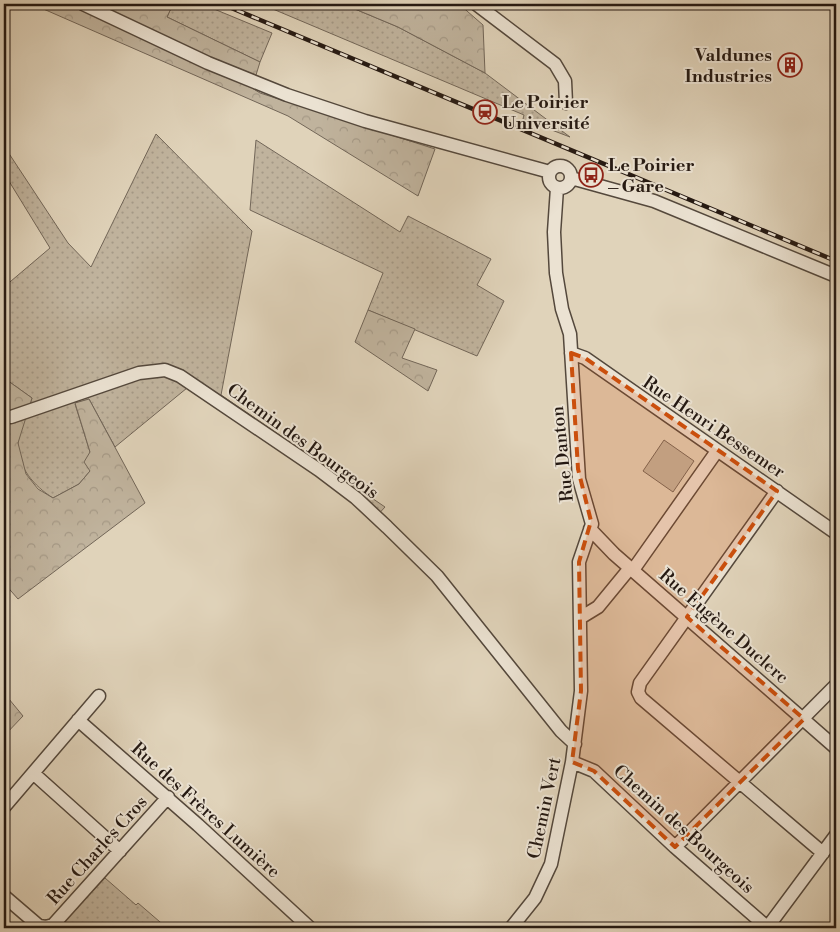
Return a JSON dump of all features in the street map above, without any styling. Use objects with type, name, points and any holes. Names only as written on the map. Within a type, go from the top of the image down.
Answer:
[{"type":"street","points":[[84,4],[208,64],[296,98],[374,123],[550,172]]},
{"type":"street","points":[[476,4],[555,64],[565,81],[566,103]]},
{"type":"street","points":[[556,166],[563,166],[570,171],[572,178],[568,186],[557,188],[550,181],[550,172],[556,166]]},
{"type":"street","points":[[572,178],[659,203],[836,276]]},
{"type":"street","name":"Rue Danton","points":[[557,188],[554,232],[556,273],[562,309],[570,334],[578,468],[586,510],[591,522],[590,530]]},
{"type":"street","name":"Rue Henri Bessemer","points":[[571,353],[585,358],[836,534]]},
{"type":"street","name":"Chemin des Bourgeois","points":[[11,417],[145,372],[164,370],[180,376],[326,475],[387,527],[437,576],[561,731],[575,744]]},
{"type":"street","points":[[580,618],[598,607],[631,569],[717,451]]},
{"type":"street","points":[[777,491],[640,683],[638,689],[641,698],[823,853]]},
{"type":"street","points":[[575,744],[581,690],[579,562],[590,530]]},
{"type":"street","name":"Rue Eugène Duclerc","points":[[590,530],[631,569],[836,748]]},
{"type":"street","points":[[675,847],[836,685]]},
{"type":"street","points":[[4,807],[99,696]]},
{"type":"street","name":"Rue des Frères Lumière","points":[[78,720],[168,797],[310,928]]},
{"type":"street","name":"Chemin Vert","points":[[511,928],[536,898],[551,864],[575,744]]},
{"type":"street","name":"Chemin des Bourgeois","points":[[572,762],[594,771],[675,847],[767,928]]},
{"type":"street","points":[[33,773],[120,851]]},
{"type":"street","name":"Rue Charles Cros","points":[[4,896],[36,924],[42,927],[50,926],[58,920],[168,797]]},
{"type":"street","points":[[767,928],[836,835]]},
{"type":"highlighted area","points":[[571,353],[585,358],[777,491],[687,617],[804,719],[675,847],[594,771],[572,762],[581,691],[579,562],[591,521],[578,469]]},
{"type":"green space","points":[[32,4],[173,4],[167,17],[260,62],[252,88],[260,93],[435,149],[418,196],[288,116]]},
{"type":"green space","points":[[173,4],[202,4],[272,33],[260,62],[167,17]]},
{"type":"green space","points":[[261,4],[343,4],[398,27],[485,73],[570,137],[523,119],[524,115]]},
{"type":"green space","points":[[343,4],[459,4],[483,25],[485,73],[398,27]]},
{"type":"green space","points":[[156,134],[252,231],[221,395],[385,507],[374,519],[313,470],[187,388],[115,447],[89,399],[75,404],[90,452],[90,471],[79,484],[53,498],[28,476],[21,461],[18,439],[32,398],[4,378],[4,287],[50,248],[4,173],[4,146],[68,243],[91,267]]},
{"type":"green space","points":[[256,140],[400,232],[408,216],[491,259],[477,285],[504,301],[477,356],[368,310],[383,273],[250,210]]},
{"type":"green space","points":[[368,310],[415,329],[402,358],[437,370],[428,391],[355,342]]},
{"type":"green space","points":[[4,378],[32,398],[18,443],[26,474],[38,489],[53,498],[79,484],[90,471],[84,462],[90,452],[75,403],[89,399],[145,503],[18,599],[4,583]]},
{"type":"green space","points":[[664,440],[694,461],[673,492],[643,471]]},
{"type":"green space","points":[[4,693],[23,716],[4,736]]},
{"type":"green space","points":[[105,878],[136,905],[138,903],[167,928],[57,928]]},
{"type":"railway","points":[[222,4],[836,261]]},
{"type":"place","name":"Valdunes Industries","points":[[790,65]]},
{"type":"place","name":"Le Poirier Université","points":[[485,112]]},
{"type":"place","name":"Le Poirier – Gare","points":[[591,175]]}]
